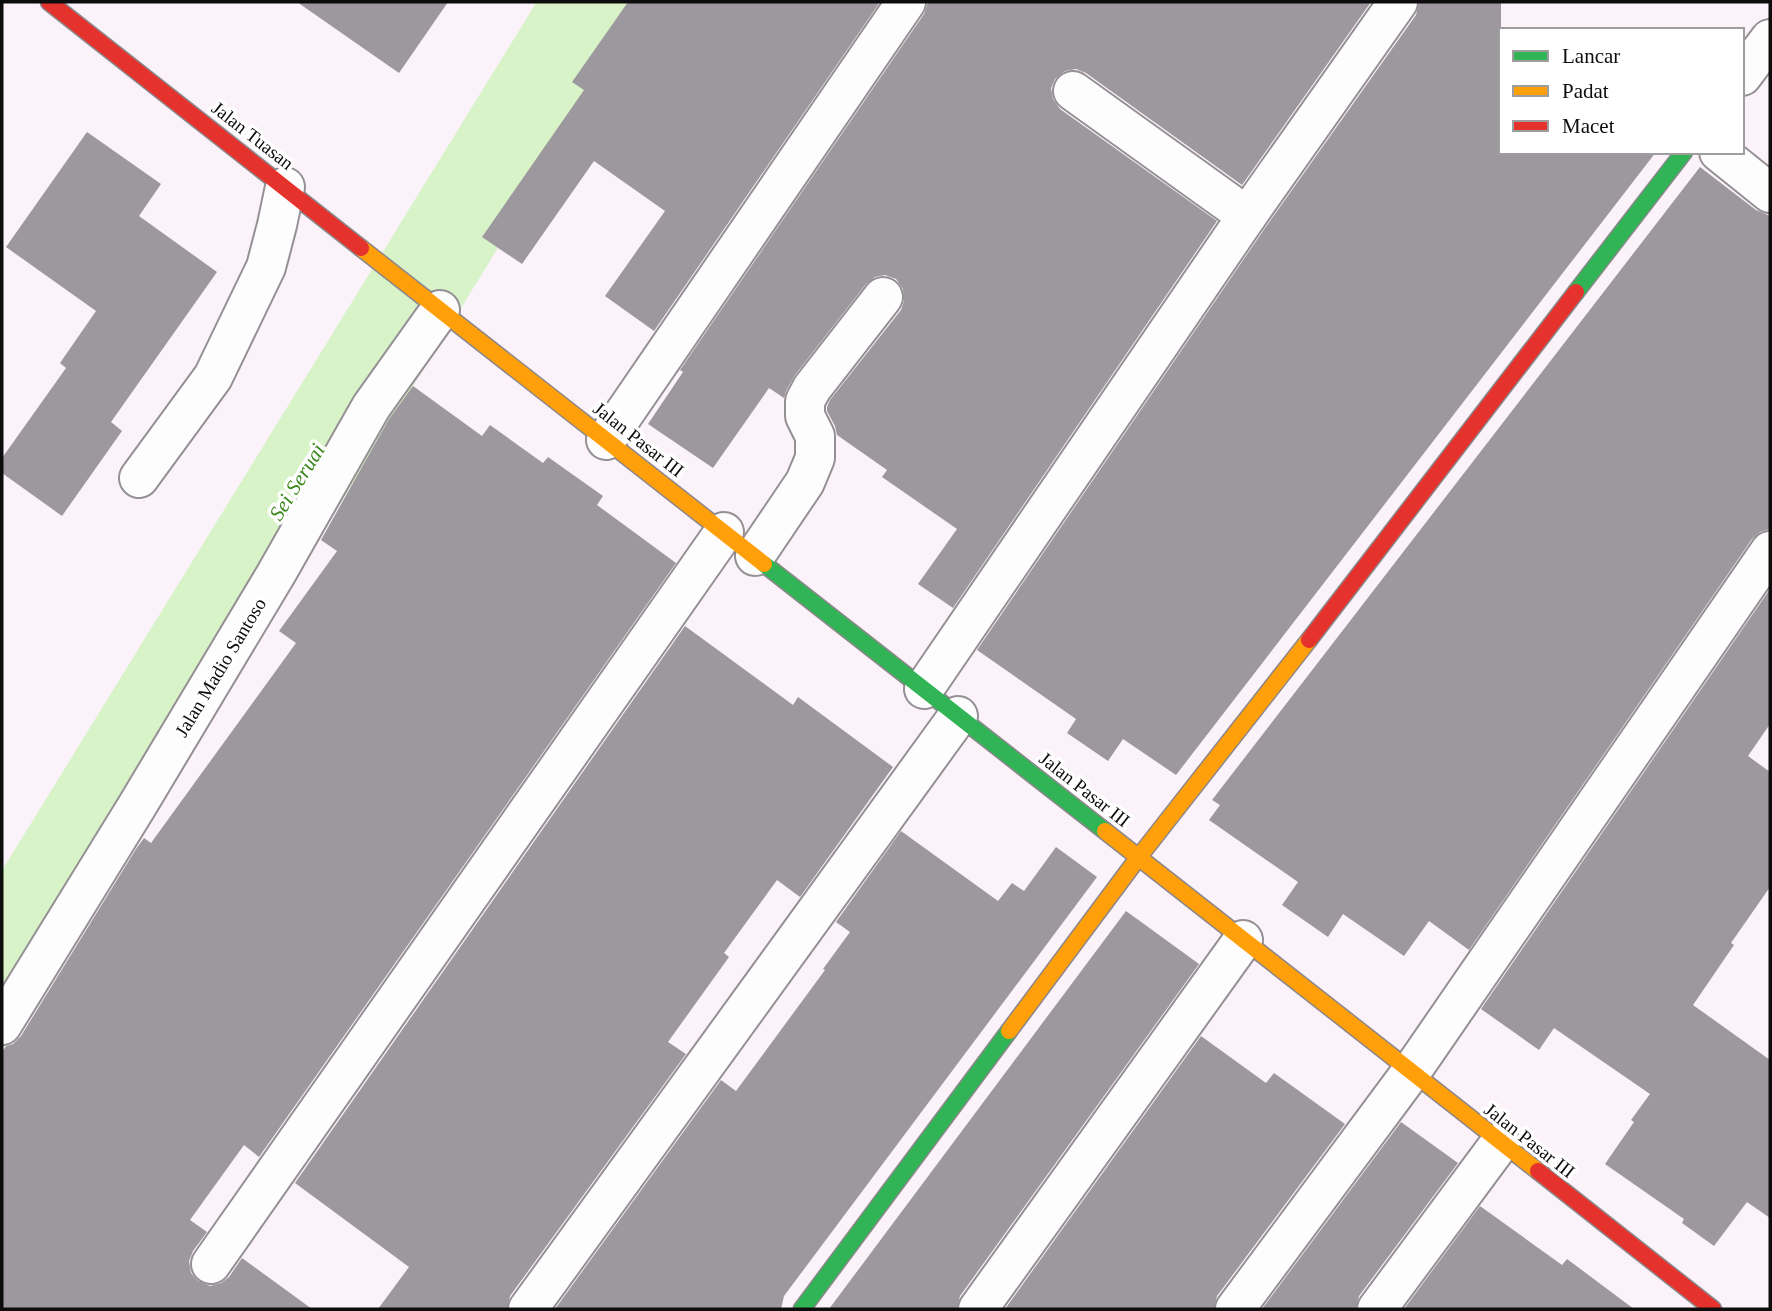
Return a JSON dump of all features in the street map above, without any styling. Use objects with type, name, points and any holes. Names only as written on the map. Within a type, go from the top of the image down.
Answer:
[{"type":"street","name":"Jalan Tuasan","points":[[49,2],[435,306]]},
{"type":"street","points":[[606,440],[906,2]]},
{"type":"street","points":[[924,689],[1247,216],[1398,2]]},
{"type":"street","points":[[1744,73],[1770,39]]},
{"type":"street","points":[[1073,91],[1247,216]]},
{"type":"street","points":[[802,1309],[1138,858],[1682,154]]},
{"type":"street","points":[[1721,154],[1770,193]]},
{"type":"street","points":[[139,478],[213,377],[266,267],[285,187]]},
{"type":"street","points":[[755,556],[805,482],[815,458],[815,436],[805,416],[805,401],[812,388],[883,297]]},
{"type":"street","name":"Jalan Pasar III","points":[[435,306],[1713,1309]]},
{"type":"street","name":"Jalan Madio Santoso","points":[[2,1025],[144,794],[372,407],[435,306]]},
{"type":"street","points":[[211,1264],[724,532]]},
{"type":"street","points":[[1235,1309],[1411,1072],[1770,551]]},
{"type":"street","points":[[528,1309],[958,716]]},
{"type":"street","points":[[978,1309],[1243,940]]},
{"type":"street","points":[[1377,1309],[1500,1143]]},
{"type":"building","points":[[297,2],[448,2],[399,73]]},
{"type":"building","points":[[628,2],[880,2],[654,331],[605,296],[665,211],[594,161],[522,264],[482,237],[584,90],[572,82]]},
{"type":"building","points":[[928,2],[1371,2],[1242,185],[1086,73],[1076,69],[1065,71],[1055,79],[1051,88],[1053,99],[1060,109],[1217,221],[953,608],[918,584],[957,529],[882,477],[887,470],[837,435],[827,411],[830,400],[901,310],[904,301],[903,289],[896,279],[885,275],[875,277],[866,284],[795,375],[784,398],[769,388],[713,468],[648,424],[683,372],[680,370],[924,14]]},
{"type":"building","points":[[1419,2],[1501,2],[1499,154],[1654,154],[1176,775],[1123,739],[1108,761],[1067,733],[1076,719],[977,650],[1265,228],[1416,15]]},
{"type":"building","points":[[87,132],[161,184],[139,216],[217,272],[111,422],[122,431],[62,516],[2,473],[2,458],[66,368],[60,363],[96,311],[6,247]]},
{"type":"building","points":[[1700,167],[1756,210],[1770,216],[1770,529],[1760,532],[1752,539],[1469,950],[1429,921],[1404,956],[1343,914],[1328,937],[1282,905],[1298,882],[1209,820],[1220,805],[1212,800]]},
{"type":"building","points":[[413,386],[482,436],[490,425],[543,463],[548,457],[603,496],[597,505],[676,563],[259,1157],[244,1145],[190,1220],[207,1232],[189,1261],[191,1273],[198,1281],[210,1286],[221,1283],[229,1277],[242,1258],[312,1309],[2,1309],[2,1052],[21,1036],[136,849],[144,838],[151,843],[296,643],[279,631],[337,551],[321,540],[389,419]]},
{"type":"building","points":[[1770,589],[1770,724],[1748,756],[1770,772],[1770,887],[1693,1005],[1770,1060],[1770,1218],[1747,1202],[1714,1246],[1682,1223],[1684,1219],[1605,1164],[1650,1094],[1554,1028],[1539,1050],[1481,1009]]},
{"type":"building","points":[[685,626],[793,705],[798,697],[893,767],[800,897],[777,880],[724,953],[729,957],[668,1042],[686,1054],[510,1296],[507,1309],[378,1309],[409,1267],[295,1183]]},
{"type":"building","points":[[901,831],[998,901],[1012,883],[1024,891],[1056,847],[1097,877],[784,1296],[781,1309],[555,1309],[721,1080],[736,1091],[825,970],[823,969],[850,932],[836,922]]},
{"type":"building","points":[[1126,911],[1199,964],[960,1296],[957,1309],[829,1309]]},
{"type":"building","points":[[1201,1036],[1266,1083],[1274,1073],[1345,1124],[1217,1296],[1214,1309],[1005,1309]]},
{"type":"building","points":[[1401,1122],[1458,1163],[1359,1296],[1356,1309],[1262,1309]]},
{"type":"building","points":[[1480,1206],[1562,1265],[1567,1259],[1634,1309],[1404,1309]]},
{"type":"waterway","name":"Sei Seruai","points":[[2,962],[593,2]]},
{"type":"traffic: fast","points":[[1576,292],[1682,154]]},
{"type":"traffic: fast","points":[[764,564],[1105,831]]},
{"type":"traffic: fast","points":[[802,1309],[1009,1031]]},
{"type":"traffic: slow","points":[[361,248],[764,564]]},
{"type":"traffic: slow","points":[[1009,1031],[1138,858],[1309,640]]},
{"type":"traffic: slow","points":[[1105,831],[1538,1171]]},
{"type":"traffic: jam","points":[[49,2],[361,248]]},
{"type":"traffic: jam","points":[[1309,640],[1576,292]]},
{"type":"traffic: jam","points":[[1538,1171],[1713,1309]]}]
